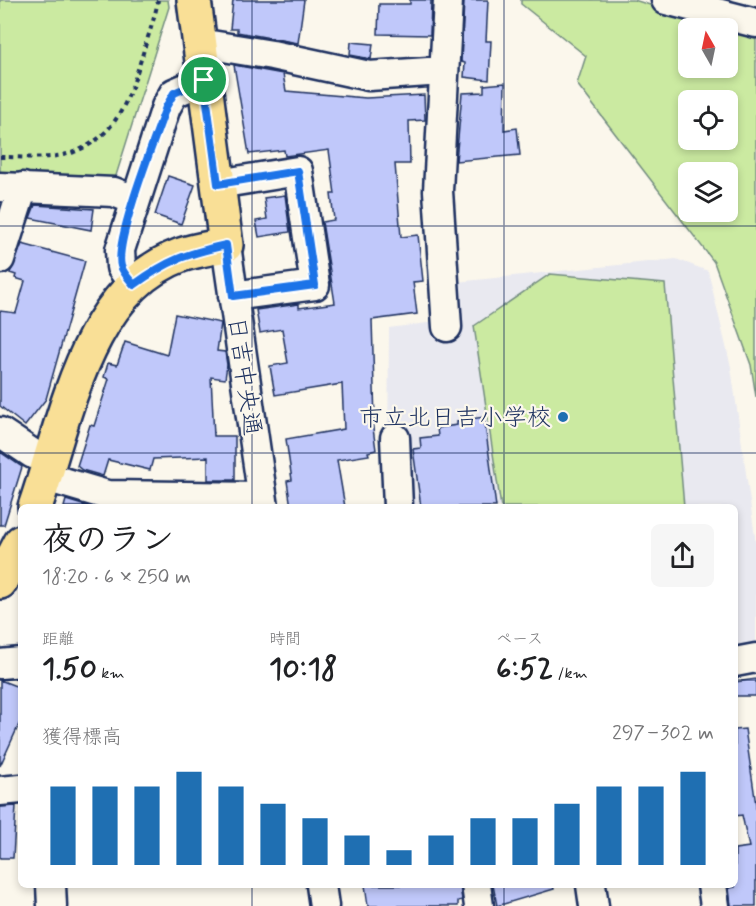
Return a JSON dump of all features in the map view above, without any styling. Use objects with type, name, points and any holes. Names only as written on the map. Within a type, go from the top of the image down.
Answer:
[{"type":"main road","points":[[38,480],[78,373],[103,323],[134,285],[160,266],[182,255],[226,245],[194,0]]},
{"type":"street","points":[[447,327],[438,191],[442,70],[448,0]]},
{"type":"street","points":[[666,0],[756,23]]},
{"type":"street","points":[[198,43],[272,55],[369,76],[442,70]]},
{"type":"street","points":[[134,285],[121,267],[120,250],[134,200],[166,107],[174,93],[204,80]]},
{"type":"street","points":[[218,184],[298,171],[315,285],[233,296]]},
{"type":"street","points":[[0,260],[11,188],[114,192],[134,200]]},
{"type":"street","name":"日吉中央通","points":[[226,245],[263,502]]},
{"type":"street","points":[[0,432],[38,480],[107,495],[263,502]]},
{"type":"street","points":[[395,438],[398,504]]},
{"type":"street","points":[[738,661],[756,658]]},
{"type":"street","points":[[0,664],[18,662]]},
{"type":"street","points":[[0,791],[18,789]]},
{"type":"street","points":[[51,888],[51,906]]},
{"type":"street","points":[[321,888],[324,906]]},
{"type":"street","points":[[476,888],[479,906]]},
{"type":"street","points":[[591,888],[594,906]]},
{"type":"street","points":[[712,888],[715,906]]},
{"type":"path","points":[[0,157],[42,157],[74,152],[103,134],[127,103],[158,0]]},
{"type":"shaded area","name":"市立北日吉小学校","points":[[676,259],[708,271],[731,367],[756,544],[756,643],[738,646],[738,504],[392,504],[388,467],[389,328],[435,322],[437,284]]},
{"type":"green space","points":[[0,0],[168,0],[169,7],[114,182],[0,177]]},
{"type":"green space","points":[[521,0],[634,0],[692,18],[678,18],[678,78],[738,78],[738,33],[756,39],[756,397],[751,365],[714,262],[683,222],[738,222],[738,162],[678,162],[678,215],[577,84],[586,56],[521,4]]},
{"type":"green space","points":[[550,274],[665,284],[684,504],[501,504],[474,326]]},
{"type":"building","points":[[233,0],[304,0],[298,43],[230,29]]},
{"type":"building","points":[[410,0],[431,0],[430,35],[378,34],[379,4],[410,4]]},
{"type":"building","points":[[464,0],[488,0],[486,41],[491,41],[489,80],[464,77],[465,63],[461,62]]},
{"type":"building","points":[[351,42],[373,44],[371,59],[350,55]]},
{"type":"building","points":[[234,65],[283,74],[286,91],[366,98],[424,95],[425,120],[409,121],[410,164],[395,164],[401,237],[418,235],[423,281],[413,282],[417,314],[372,320],[375,421],[372,421],[376,450],[368,452],[369,455],[337,460],[344,504],[291,504],[287,481],[292,480],[286,439],[344,429],[342,384],[275,395],[270,366],[288,363],[282,329],[260,333],[256,310],[299,304],[299,308],[335,303],[322,222],[334,220],[331,194],[335,194],[329,150],[285,156],[284,150],[249,154]]},
{"type":"building","points":[[505,83],[504,130],[517,128],[520,155],[456,161],[462,93],[484,92],[484,85]]},
{"type":"building","points":[[168,176],[195,185],[181,224],[155,215]]},
{"type":"building","points":[[285,195],[290,232],[259,237],[256,221],[267,219],[264,198]]},
{"type":"building","points":[[35,205],[94,209],[91,230],[30,218]]},
{"type":"building","points":[[22,244],[85,261],[46,399],[25,426],[0,406],[0,311],[16,313],[25,281],[15,278],[16,275],[10,273]]},
{"type":"building","points":[[175,314],[221,323],[217,351],[225,352],[227,365],[225,379],[211,377],[214,436],[235,436],[235,480],[208,480],[208,457],[153,459],[150,470],[108,460],[103,476],[82,470],[77,466],[90,425],[94,426],[109,379],[104,377],[108,363],[117,365],[125,342],[167,355]]},
{"type":"building","points":[[484,417],[496,504],[421,504],[413,449],[421,448],[420,438],[438,436],[437,428],[457,425],[457,421]]},
{"type":"building","points":[[0,452],[22,467],[4,525],[0,525]]},
{"type":"building","points":[[66,500],[79,504],[65,504]]},
{"type":"building","points":[[756,679],[756,696],[738,696],[738,682]]},
{"type":"building","points":[[0,680],[18,687],[18,727],[0,766]]},
{"type":"building","points":[[745,729],[756,805],[756,906],[731,906],[729,888],[738,888],[738,849],[749,847],[742,815],[738,816],[738,730]]},
{"type":"building","points":[[16,806],[13,858],[0,858],[0,807]]},
{"type":"building","points":[[365,888],[460,888],[462,900],[458,901],[458,906],[368,906]]},
{"type":"building","points":[[494,888],[554,888],[554,889],[497,906]]},
{"type":"place","name":"市立北日吉小学校","points":[[563,417]]},
{"type":"route","points":[[204,80],[218,184],[298,171],[315,285],[233,296],[226,245],[182,255],[160,266],[134,285],[121,267],[120,250],[134,200],[166,107],[174,93],[204,80]]}]
